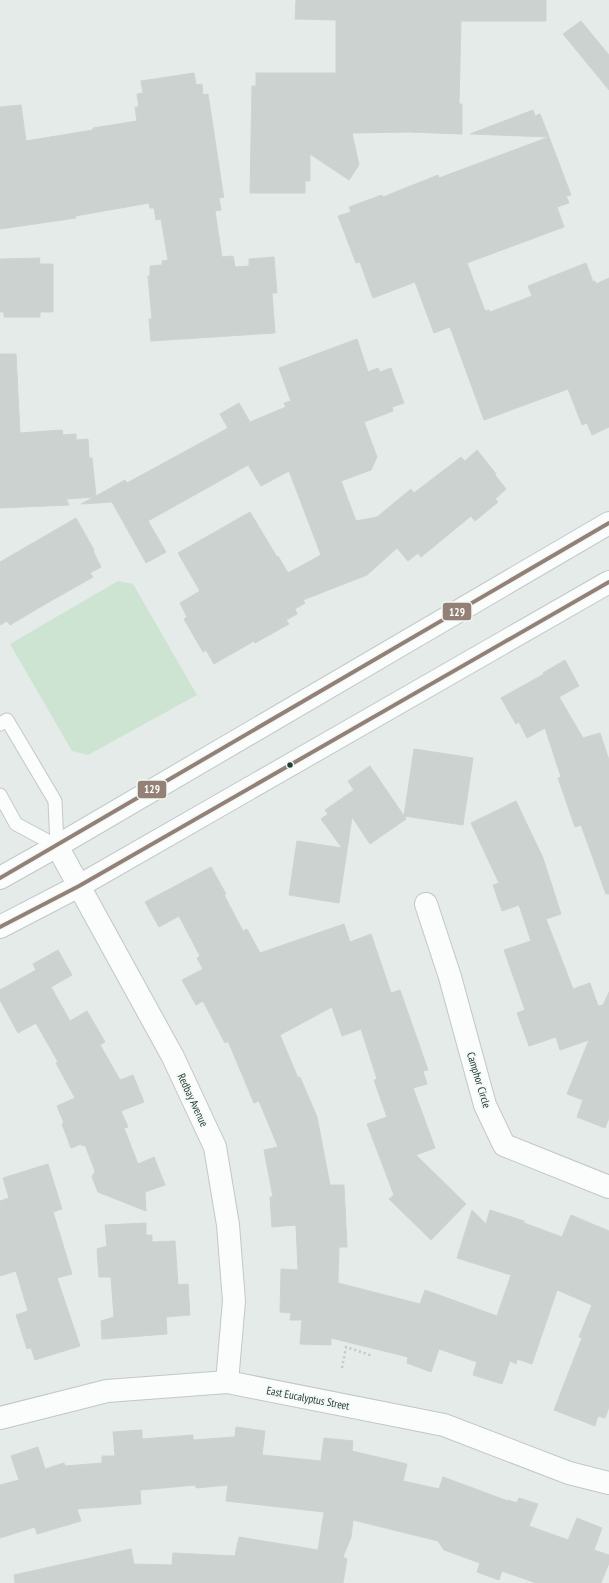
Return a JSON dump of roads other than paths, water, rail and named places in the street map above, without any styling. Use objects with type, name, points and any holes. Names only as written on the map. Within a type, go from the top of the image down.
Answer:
[{"type":"street","points":[[0,878],[609,523]]},
{"type":"street","points":[[0,928],[79,886],[609,582]]},
{"type":"street","name":"Redbay Avenue","points":[[57,846],[173,1057],[215,1147],[228,1225],[234,1301],[227,1382]]},
{"type":"street","name":"Camphor Circle","points":[[426,904],[450,977],[485,1106],[504,1145],[609,1187]]},
{"type":"street","name":"East Eucalyptus Street","points":[[0,1418],[107,1391],[227,1382],[444,1424],[569,1473],[609,1483]]},
{"type":"lane","points":[[3,722],[55,801],[57,846]]},
{"type":"lane","points":[[0,795],[16,824],[57,846]]}]
